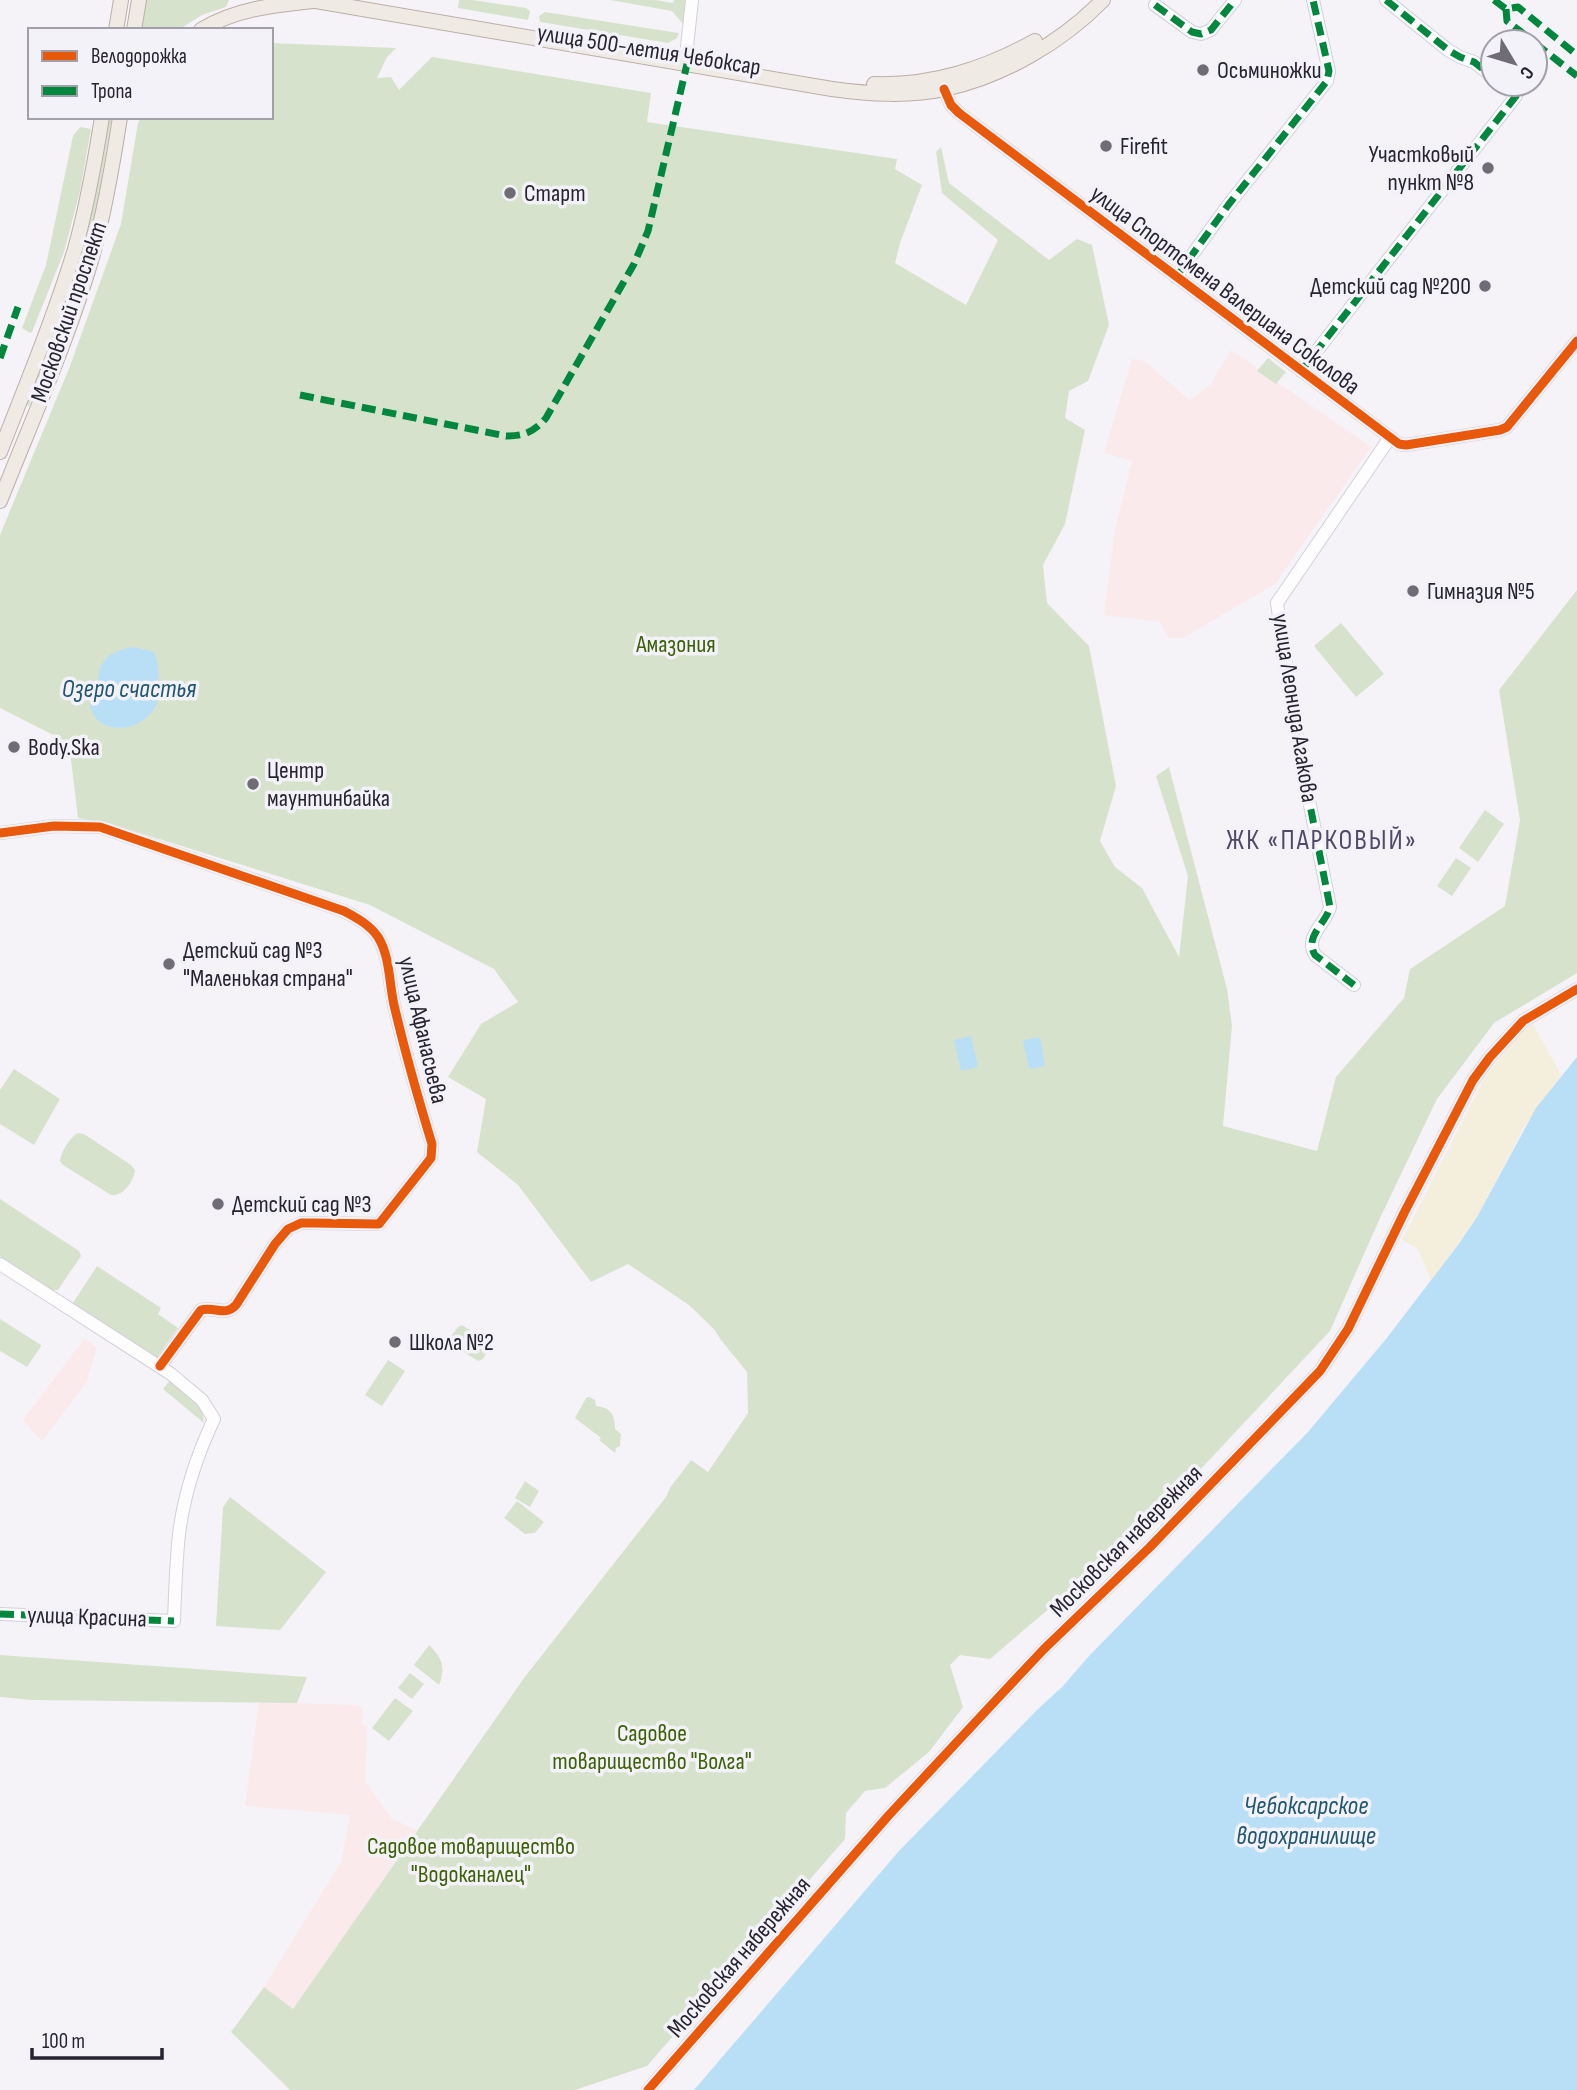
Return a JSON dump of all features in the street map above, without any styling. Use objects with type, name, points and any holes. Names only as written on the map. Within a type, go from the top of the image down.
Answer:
[{"type":"main road","points":[[116,28],[121,0]]},
{"type":"main road","points":[[134,28],[139,0]]},
{"type":"main road","name":"улица 500-летия Чебоксар","points":[[205,28],[230,15],[263,6],[311,0],[531,34],[878,94],[943,84]]},
{"type":"main road","name":"улица 500-летия Чебоксар","points":[[358,0],[531,34]]},
{"type":"main road","points":[[943,84],[1015,52],[1058,26],[1090,0]]},
{"type":"main road","points":[[943,84],[989,75],[1020,61],[1072,27],[1103,0]]},
{"type":"main road","name":"Московский проспект","points":[[0,452],[61,294],[76,247],[102,119]]},
{"type":"main road","name":"Московский проспект","points":[[0,501],[77,302],[92,256],[120,119]]},
{"type":"main road","points":[[15,414],[32,421]]},
{"type":"street","points":[[687,60],[692,0]]},
{"type":"street","points":[[1155,5],[1192,32],[1200,34],[1211,30],[1235,0]]},
{"type":"street","points":[[1176,277],[1218,218],[1327,80],[1329,71],[1313,0]]},
{"type":"street","points":[[1386,0],[1448,50],[1479,66]]},
{"type":"street","name":"улица Спортсмена Валериана Соколова","points":[[943,84],[951,105],[959,113],[1389,439]]},
{"type":"street","points":[[1301,371],[1514,98]]},
{"type":"street","points":[[1389,439],[1406,445],[1500,430],[1512,423],[1577,341]]},
{"type":"street","name":"улица Леонида Агакова","points":[[1354,985],[1315,955],[1311,948],[1311,940],[1328,915],[1330,906],[1298,744],[1277,607],[1278,600],[1389,439]]},
{"type":"street","name":"улица Афанасьева","points":[[0,833],[54,826],[100,827],[344,911],[372,930],[384,950],[404,1047],[432,1144],[431,1158],[379,1224],[301,1223],[288,1229],[275,1244],[232,1310],[225,1312],[204,1308],[198,1312],[160,1366]]},
{"type":"street","name":"Московская набережная","points":[[648,2090],[889,1815],[1006,1689],[1150,1547],[1320,1371],[1348,1329],[1473,1080],[1523,1021],[1577,989]]},
{"type":"street","points":[[0,1264],[160,1366]]},
{"type":"street","name":"улица Красина","points":[[0,1614],[174,1621],[179,1532],[183,1511],[194,1468],[214,1419],[202,1400],[160,1366]]},
{"type":"shaded area","points":[[1231,350],[1371,447],[1275,584],[1183,638],[1168,638],[1160,622],[1104,615],[1115,530],[1132,461],[1104,453],[1132,359],[1144,361],[1190,400],[1211,384]]},
{"type":"shaded area","points":[[84,1339],[97,1347],[86,1383],[42,1441],[23,1420]]},
{"type":"shaded area","points":[[259,1702],[358,1705],[363,1710],[362,1724],[367,1726],[365,1782],[392,1819],[417,1830],[293,2010],[264,1987],[341,1862],[350,1815],[245,1806]]},
{"type":"green space","points":[[146,0],[229,0],[226,7],[202,15],[181,28],[141,28]]},
{"type":"green space","points":[[459,0],[526,8],[530,11],[528,20],[458,8]]},
{"type":"green space","points":[[610,0],[655,0],[673,3],[674,0],[686,0],[683,24],[672,11]]},
{"type":"green space","points":[[545,12],[679,33],[677,38],[668,43],[540,22],[539,16]]},
{"type":"green space","name":"Амазония","points":[[273,43],[396,48],[387,57],[377,78],[391,77],[399,90],[432,57],[651,93],[647,122],[897,159],[895,169],[922,185],[895,263],[966,305],[998,240],[942,193],[936,152],[941,147],[949,183],[1049,260],[1077,239],[1092,245],[1109,325],[1088,381],[1069,391],[1065,418],[1085,430],[1065,524],[1043,565],[1047,603],[1089,646],[1116,786],[1100,841],[1115,867],[1142,888],[1179,957],[1188,876],[1156,776],[1169,767],[1227,989],[1232,1026],[1223,1126],[1317,1151],[1336,1077],[1404,998],[1410,969],[1505,906],[1520,820],[1499,690],[1577,590],[1577,973],[1494,1023],[1437,1099],[1330,1331],[1154,1519],[990,1659],[960,1655],[950,1665],[963,1707],[929,1752],[885,1788],[865,1791],[846,1813],[845,1839],[647,2066],[575,2090],[290,2090],[231,2032],[264,1987],[293,2009],[524,1678],[666,1497],[691,1460],[708,1472],[748,1413],[747,1372],[714,1329],[689,1305],[628,1264],[591,1282],[518,1185],[477,1152],[486,1099],[448,1077],[481,1024],[518,1002],[494,969],[370,905],[108,823],[78,818],[69,743],[0,708],[0,535],[70,366],[121,224],[140,119],[273,119]]},
{"type":"green space","points":[[109,119],[112,119],[96,212],[87,244],[29,406],[25,404],[84,242]]},
{"type":"green space","points":[[80,127],[91,129],[80,191],[64,252],[30,333],[22,328],[46,265],[73,136]]},
{"type":"green space","points":[[1268,358],[1286,372],[1276,384],[1257,371]]},
{"type":"green space","points":[[1341,623],[1384,674],[1356,697],[1314,646]]},
{"type":"green space","points":[[1485,810],[1504,824],[1478,862],[1459,848]]},
{"type":"green space","points":[[1456,858],[1471,868],[1452,896],[1437,886]]},
{"type":"green space","points":[[14,1069],[60,1099],[34,1145],[0,1124],[0,1090]]},
{"type":"green space","points":[[78,1133],[84,1134],[135,1170],[124,1191],[111,1195],[63,1165],[60,1161],[64,1149]]},
{"type":"green space","points":[[0,1199],[79,1251],[81,1256],[58,1290],[52,1290],[0,1256]]},
{"type":"green space","points":[[97,1266],[161,1308],[158,1314],[178,1328],[156,1359],[73,1303]]},
{"type":"green space","points":[[0,1319],[41,1345],[27,1367],[0,1351]]},
{"type":"green space","points":[[462,1325],[489,1342],[490,1346],[483,1359],[478,1361],[451,1344],[449,1339]]},
{"type":"green space","points":[[388,1360],[405,1371],[382,1406],[365,1395]]},
{"type":"green space","points":[[171,1379],[202,1408],[204,1423],[163,1389]]},
{"type":"green space","points":[[589,1397],[595,1400],[596,1406],[609,1410],[613,1416],[615,1429],[621,1434],[620,1446],[615,1453],[575,1418]]},
{"type":"green space","points":[[525,1481],[539,1491],[530,1507],[515,1498]]},
{"type":"green space","points":[[230,1497],[326,1572],[280,1630],[216,1626],[223,1507]]},
{"type":"green space","points":[[517,1501],[544,1522],[535,1533],[525,1534],[504,1518]]},
{"type":"green space","points":[[429,1645],[442,1663],[439,1685],[414,1665]]},
{"type":"green space","points":[[0,1655],[307,1677],[297,1703],[33,1700],[0,1697]]},
{"type":"green space","points":[[410,1673],[424,1684],[412,1699],[398,1688]]},
{"type":"green space","points":[[395,1698],[413,1711],[389,1741],[372,1728]]},
{"type":"sand","points":[[1533,1024],[1561,1075],[1524,1127],[1477,1217],[1431,1281],[1418,1249],[1402,1240],[1484,1079],[1518,1034]]},
{"type":"water","name":"Озеро счастья","points":[[134,647],[154,652],[159,678],[158,700],[145,719],[123,728],[112,727],[95,716],[90,705],[91,697],[103,662],[116,652]]},
{"type":"water","points":[[971,1036],[978,1067],[961,1071],[954,1040]]},
{"type":"water","points":[[1040,1037],[1045,1066],[1029,1069],[1023,1040]]},
{"type":"water","name":"Чебоксарское водохранилище","points":[[1577,1057],[1577,2090],[694,2090],[899,1851],[1063,1686],[1089,1656],[1308,1432],[1386,1339],[1458,1245],[1477,1217],[1536,1108]]},
{"type":"marked path","points":[[1155,5],[1192,32],[1201,34],[1211,30],[1235,0]]},
{"type":"marked path","points":[[1176,277],[1229,204],[1327,81],[1329,71],[1313,0]]},
{"type":"marked path","points":[[1386,0],[1448,50],[1479,66]]},
{"type":"marked path","points":[[1494,0],[1506,9],[1518,7],[1577,55]]},
{"type":"marked path","points":[[1506,9],[1507,21],[1516,28]]},
{"type":"marked path","points":[[1549,54],[1577,76]]},
{"type":"marked path","points":[[300,395],[506,436],[523,434],[537,427],[546,418],[634,264],[648,231],[687,64]]},
{"type":"marked path","points":[[1301,371],[1514,98]]},
{"type":"marked path","points":[[0,358],[18,307]]},
{"type":"marked path","points":[[1279,623],[1298,744],[1330,907],[1314,936],[1312,948],[1315,955],[1354,985]]},
{"type":"marked path","points":[[0,1614],[174,1621]]},
{"type":"cycle path","points":[[944,89],[951,105],[959,113],[1399,444],[1507,427],[1577,341]]},
{"type":"cycle path","points":[[0,833],[54,826],[100,827],[344,911],[371,929],[385,953],[398,1023],[432,1144],[431,1158],[379,1224],[301,1223],[288,1229],[275,1244],[236,1305],[224,1311],[201,1310],[160,1366]]},
{"type":"cycle path","points":[[648,2090],[889,1815],[997,1699],[1044,1649],[1150,1547],[1320,1371],[1348,1329],[1473,1080],[1523,1021],[1577,989]]},
{"type":"place","name":"Осьминожки","points":[[1203,70]]},
{"type":"place","name":"Firefit","points":[[1106,146]]},
{"type":"place","name":"Участковый пункт №8","points":[[1488,168]]},
{"type":"place","name":"Старт","points":[[510,193]]},
{"type":"place","name":"Детский сад №200","points":[[1485,286]]},
{"type":"place","name":"Гимназия №5","points":[[1413,591]]},
{"type":"place","name":"Body.Ska","points":[[14,747]]},
{"type":"place","name":"Центр маунтинбайка","points":[[253,784]]},
{"type":"place","name":"Детский сад №3 \"Маленькая страна\"","points":[[169,964]]},
{"type":"place","name":"Детский сад №3","points":[[218,1204]]},
{"type":"place","name":"Школа №2","points":[[395,1342]]},
{"type":"district","name":"ЖК «ПАРКОВЫЙ»","points":[[1322,840]]},
{"type":"park label","name":"Садовое товарищество \"Волга\"","points":[[652,1747]]},
{"type":"park label","name":"Садовое товарищество \"Водоканалец\"","points":[[471,1860]]}]
